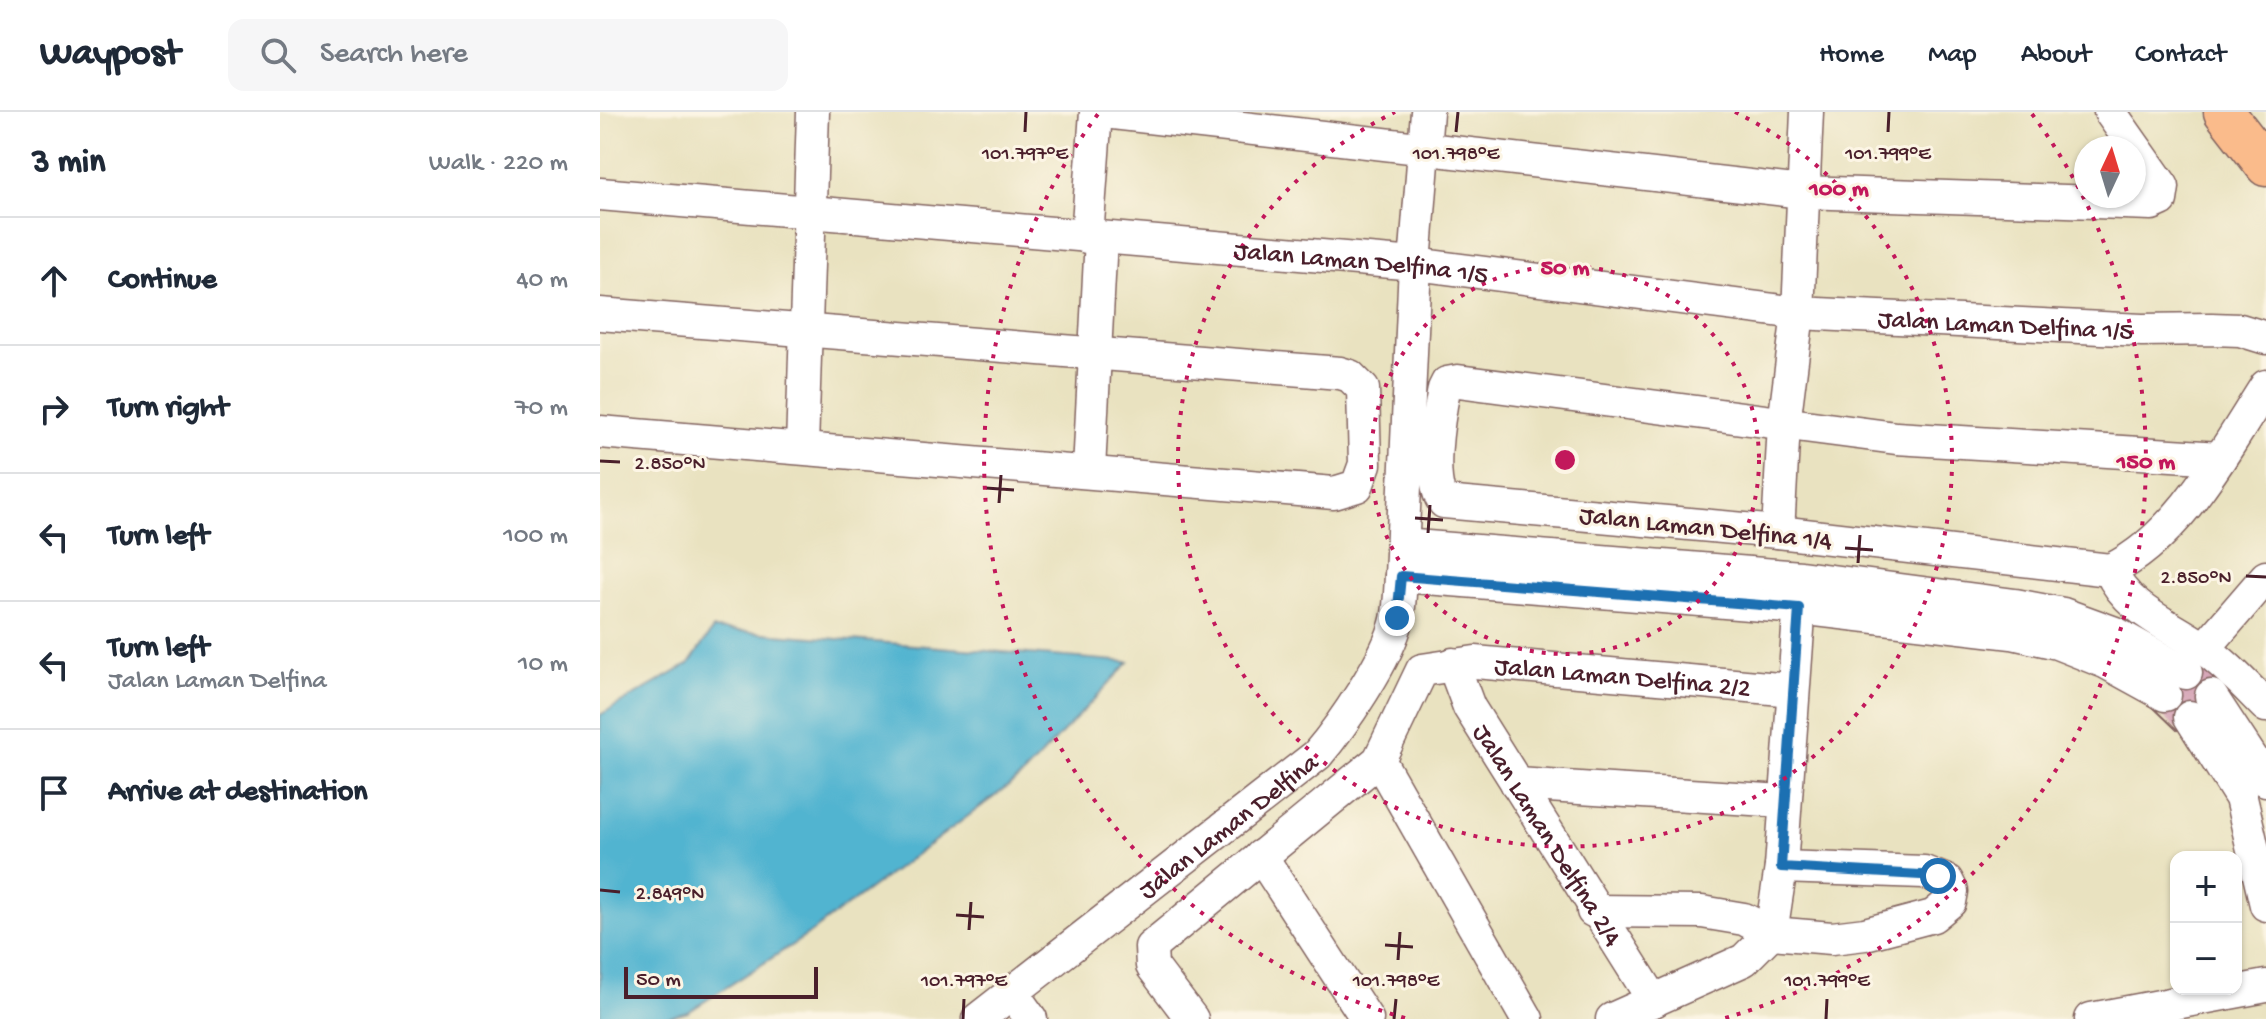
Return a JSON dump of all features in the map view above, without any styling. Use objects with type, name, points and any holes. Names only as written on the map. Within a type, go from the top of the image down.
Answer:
[{"type":"main road","points":[[2224,112],[2266,166]]},
{"type":"street","points":[[802,447],[807,213],[813,112]]},
{"type":"street","points":[[1089,470],[1095,356],[1096,112]]},
{"type":"street","points":[[1104,112],[1425,146],[1803,192],[2152,204],[2161,200],[2163,187],[2110,112]]},
{"type":"street","name":"Jalan Laman Delfina","points":[[978,1019],[1317,755],[1335,734],[1390,641],[1397,618],[1402,560],[1415,264],[1427,112]]},
{"type":"street","points":[[1778,532],[1784,424],[1798,313],[1807,112]]},
{"type":"street","name":"Jalan Laman Delfina 1/5","points":[[600,194],[1415,264],[1798,313],[2142,330],[2240,330],[2266,338]]},
{"type":"street","points":[[600,314],[1350,376],[1363,389],[1365,399],[1363,476],[1347,491],[600,432]]},
{"type":"street","name":"Jalan Laman Delfina 1/4","points":[[1784,424],[1447,383],[1442,398],[1435,476],[1437,494],[1444,502],[1778,532],[2110,570]]},
{"type":"street","points":[[2185,672],[2132,603],[2118,590],[2110,570],[2135,559],[2155,542],[2220,458],[2266,386]]},
{"type":"street","points":[[1784,424],[1910,439],[2220,458]]},
{"type":"street","points":[[1402,560],[2063,614],[2115,633],[2185,672],[2266,706]]},
{"type":"street","points":[[2185,672],[2266,577]]},
{"type":"street","points":[[1612,1019],[1744,960],[1771,933],[1781,867],[1783,801],[1800,592]]},
{"type":"street","name":"Jalan Laman Delfina 2/2","points":[[1453,664],[1494,663],[1792,690]]},
{"type":"street","points":[[1192,1019],[1152,966],[1149,953],[1156,941],[1379,760],[1422,670],[1453,664]]},
{"type":"street","name":"Jalan Laman Delfina 2/4","points":[[1453,664],[1469,707],[1593,911],[1654,1001]]},
{"type":"street","points":[[2266,780],[2200,707],[2241,798],[2257,816],[2266,905]]},
{"type":"street","points":[[1379,760],[1527,1019]]},
{"type":"street","points":[[1517,784],[1783,801]]},
{"type":"street","points":[[1261,856],[1367,1019]]},
{"type":"street","points":[[1593,911],[1702,912],[1744,919],[1771,933],[1812,938],[1865,934],[1933,916],[1950,902],[1952,891],[1947,881],[1924,872],[1781,867]]},
{"type":"street","points":[[2091,1019],[2266,986]]},
{"type":"street","points":[[1011,991],[1031,1019]]},
{"type":"water","points":[[713,629],[1129,662],[1022,776],[809,934],[688,1012],[663,1019],[600,1019],[600,715],[689,664]]},
{"type":"building","points":[[2200,659],[2224,682],[2177,730],[2153,707]]},
{"type":"route","points":[[1397,618],[1401,576],[1799,608],[1783,801],[1781,867],[1924,872],[1938,876]]}]
